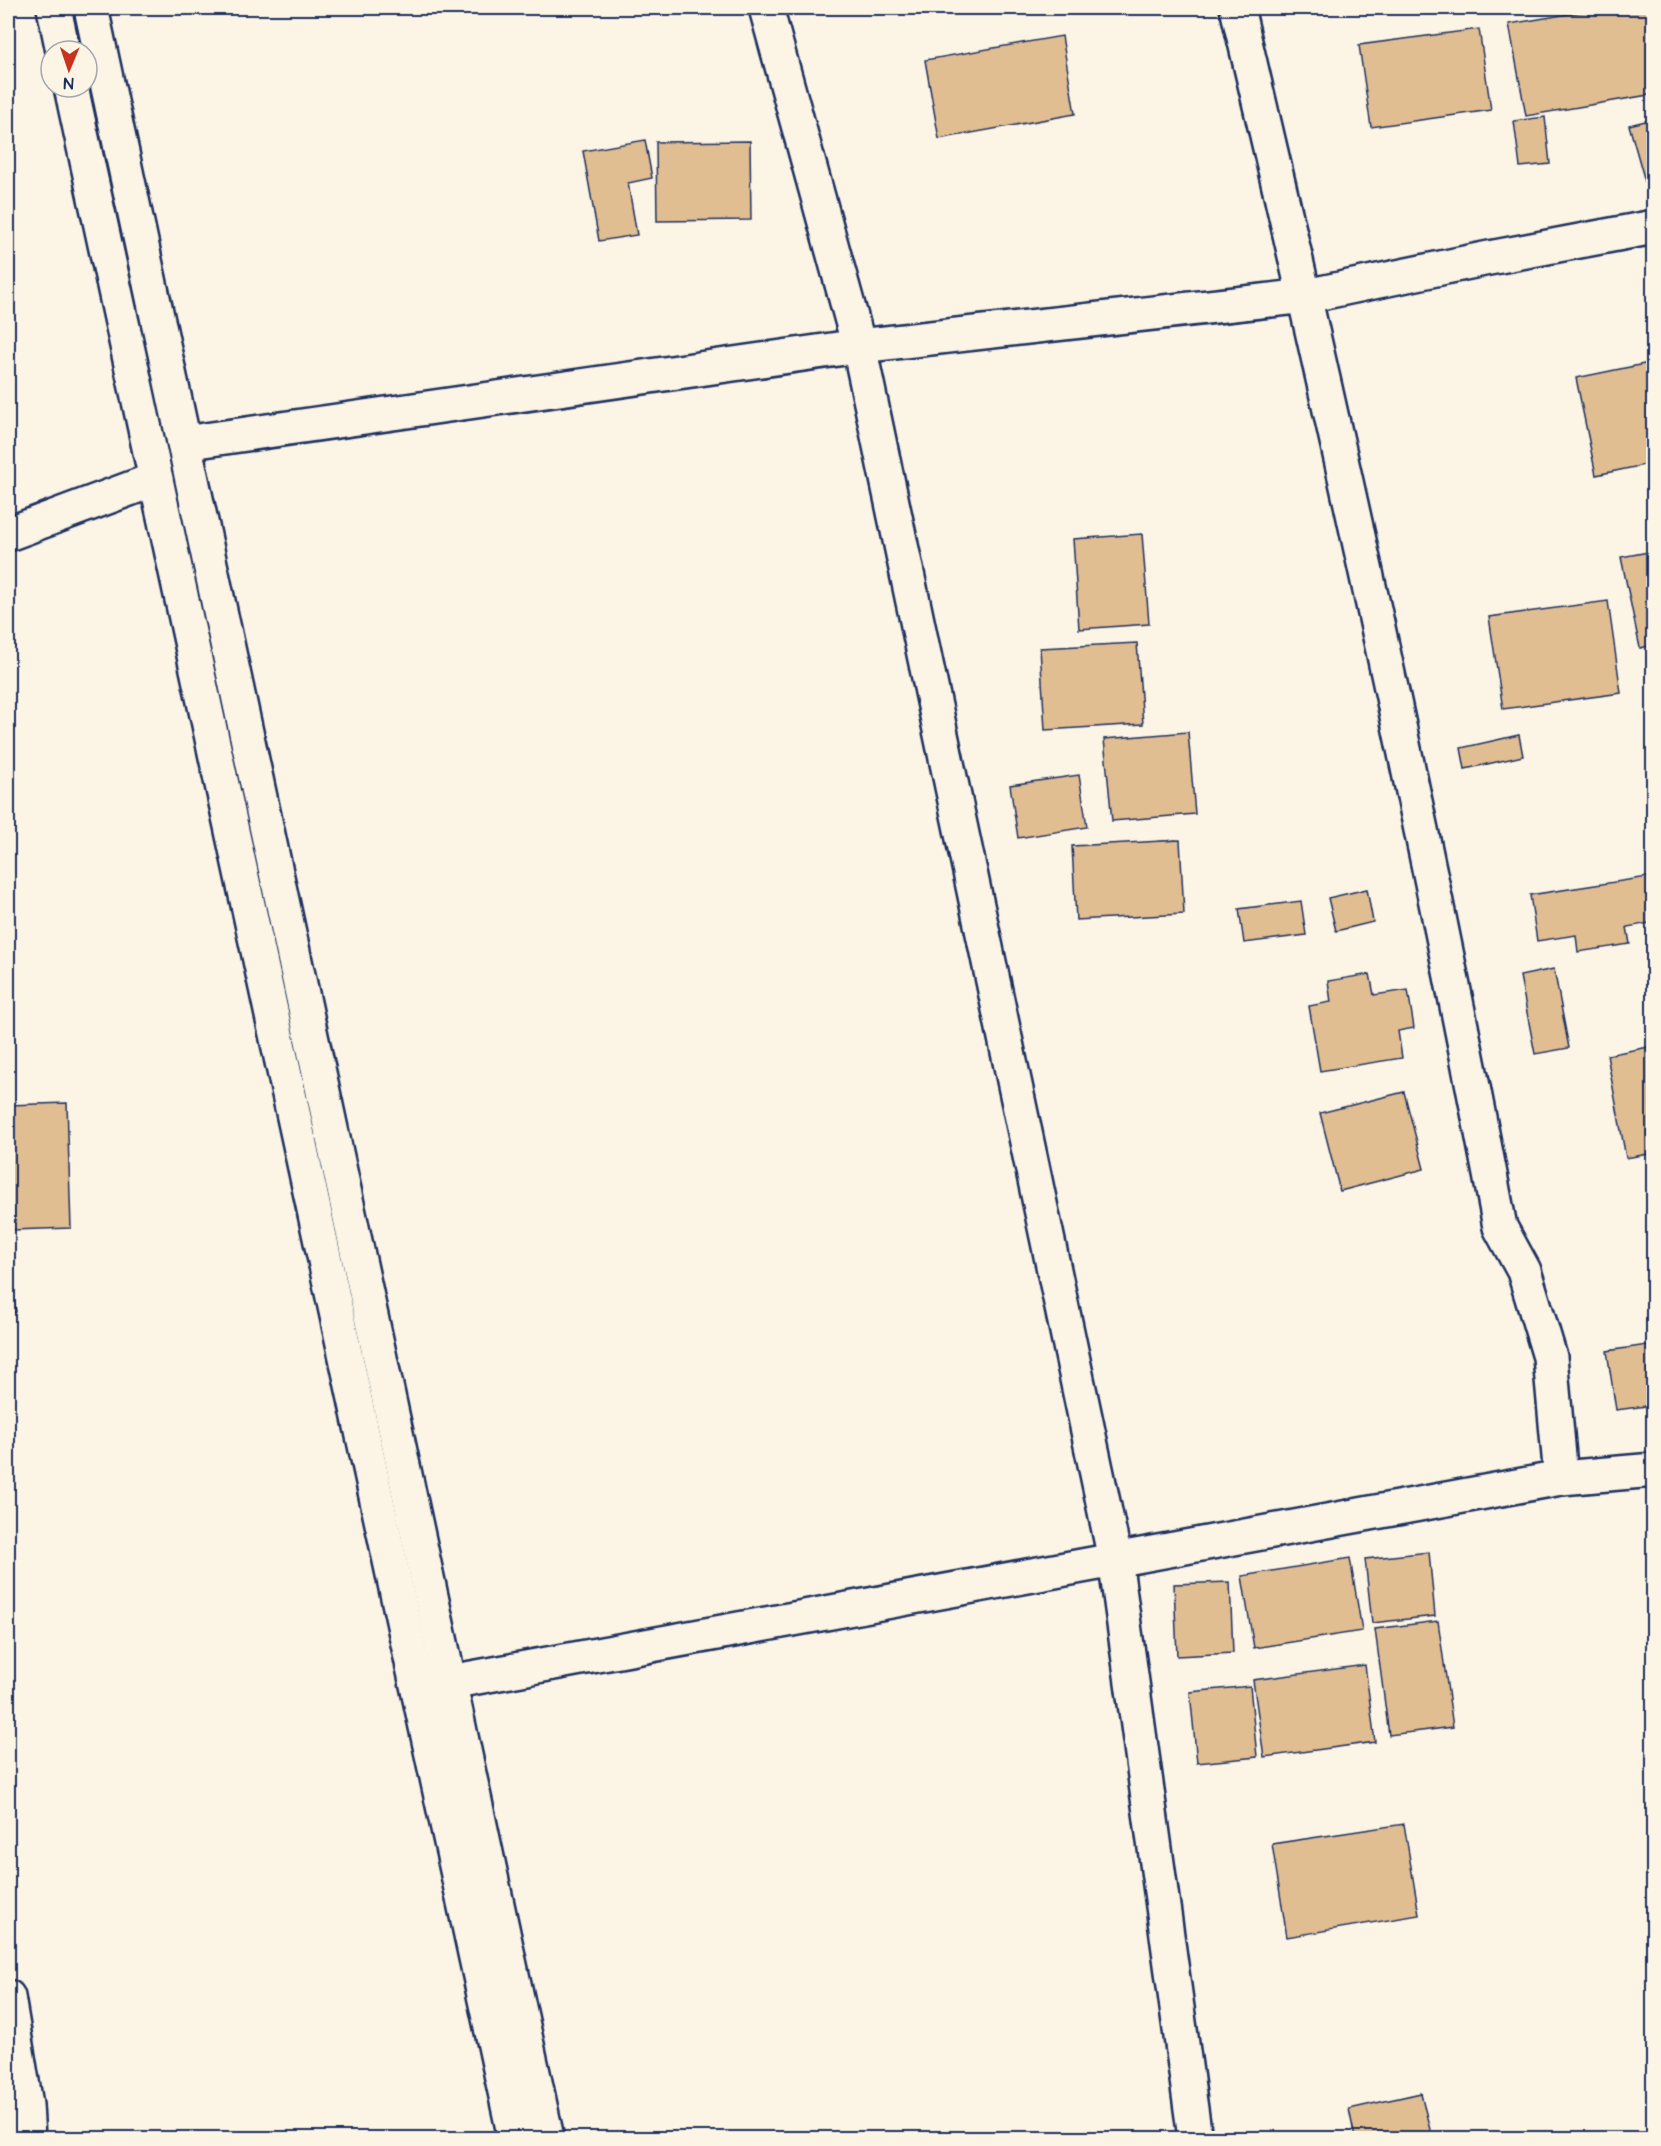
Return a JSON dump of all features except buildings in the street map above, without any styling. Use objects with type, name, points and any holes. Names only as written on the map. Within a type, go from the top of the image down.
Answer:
[{"type":"street","points":[[54,8],[60,39]]},
{"type":"street","points":[[91,8],[184,442],[387,1468],[514,2139]]},
{"type":"street","points":[[766,8],[859,346],[1114,1559],[1196,2139]]},
{"type":"street","points":[[1237,8],[1306,296],[1379,629],[1500,1227],[1524,1271],[1550,1358],[1561,1478]]},
{"type":"street","points":[[74,99],[156,479],[387,1468],[450,1682],[547,2139]]},
{"type":"street","points":[[184,442],[859,346],[1306,296],[1653,227]]},
{"type":"street","points":[[8,534],[156,479]]},
{"type":"street","points":[[450,1682],[1561,1478],[1653,1470]]},
{"type":"street","points":[[8,1997],[26,2105],[28,2139]]}]
